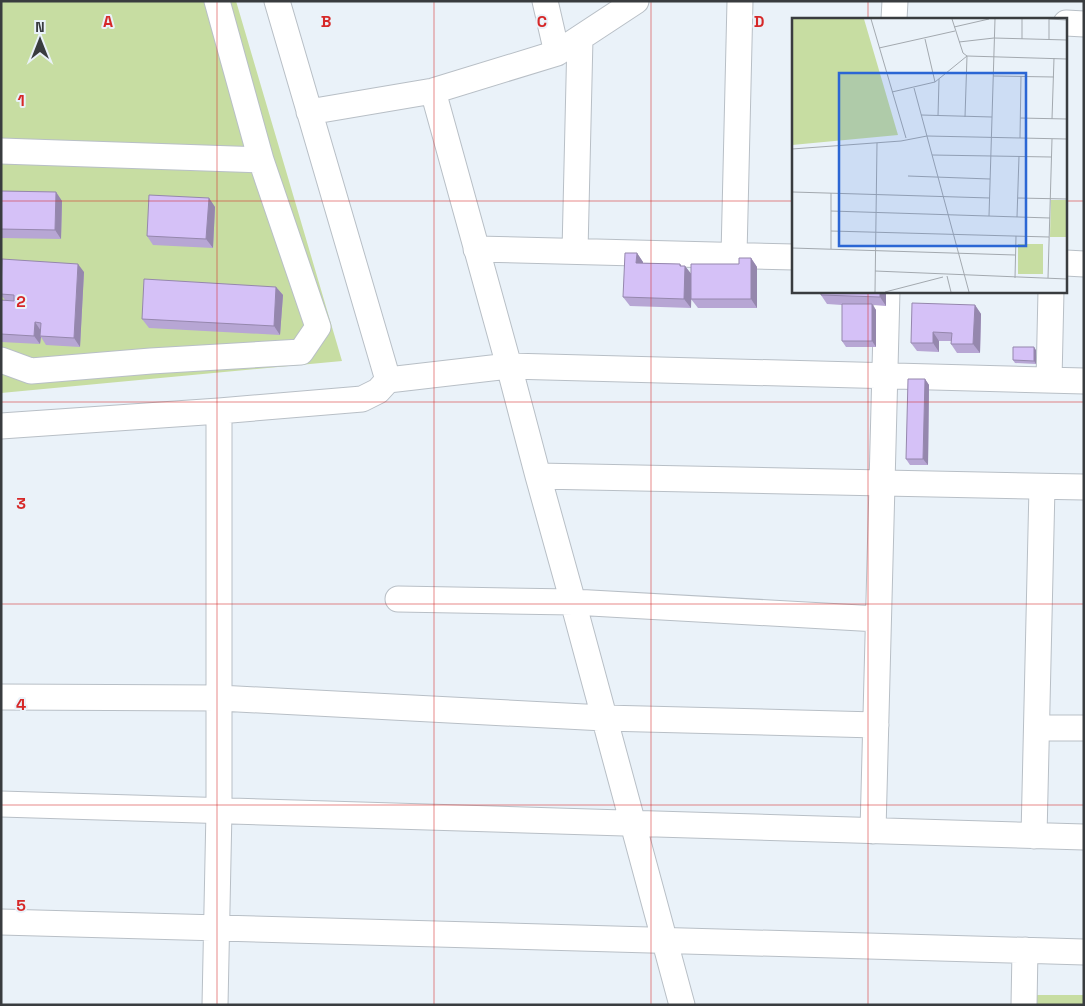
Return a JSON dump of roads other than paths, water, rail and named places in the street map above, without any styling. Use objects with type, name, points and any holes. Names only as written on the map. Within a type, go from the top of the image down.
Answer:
[{"type":"street","points":[[1,360],[31,370],[301,352],[318,327],[261,160],[217,1]]},
{"type":"street","points":[[276,1],[388,380]]},
{"type":"street","points":[[545,1],[557,53]]},
{"type":"street","points":[[309,112],[433,91],[557,53],[636,1]]},
{"type":"street","points":[[734,255],[740,1]]},
{"type":"street","points":[[894,18],[895,1]]},
{"type":"street","points":[[1068,23],[1084,24]]},
{"type":"street","points":[[575,251],[580,38]]},
{"type":"street","points":[[433,91],[682,1005]]},
{"type":"street","points":[[1,151],[261,160]]},
{"type":"street","points":[[476,249],[792,257]]},
{"type":"street","points":[[1068,263],[1084,264]]},
{"type":"street","points":[[873,831],[887,292]]},
{"type":"street","points":[[1049,380],[1051,292]]},
{"type":"street","points":[[1,426],[362,399],[378,391],[388,380],[509,366],[1084,381]]},
{"type":"street","points":[[215,1005],[219,810],[219,411]]},
{"type":"street","points":[[538,476],[1084,487]]},
{"type":"street","points":[[1034,836],[1042,487]]},
{"type":"street","points":[[398,600],[573,602],[878,618]]},
{"type":"street","points":[[1,697],[219,698],[604,718],[876,725]]},
{"type":"street","points":[[1037,728],[1084,728]]},
{"type":"street","points":[[1,804],[1084,837]]},
{"type":"street","points":[[1,922],[1084,952]]},
{"type":"street","points":[[1024,1005],[1025,950]]}]
